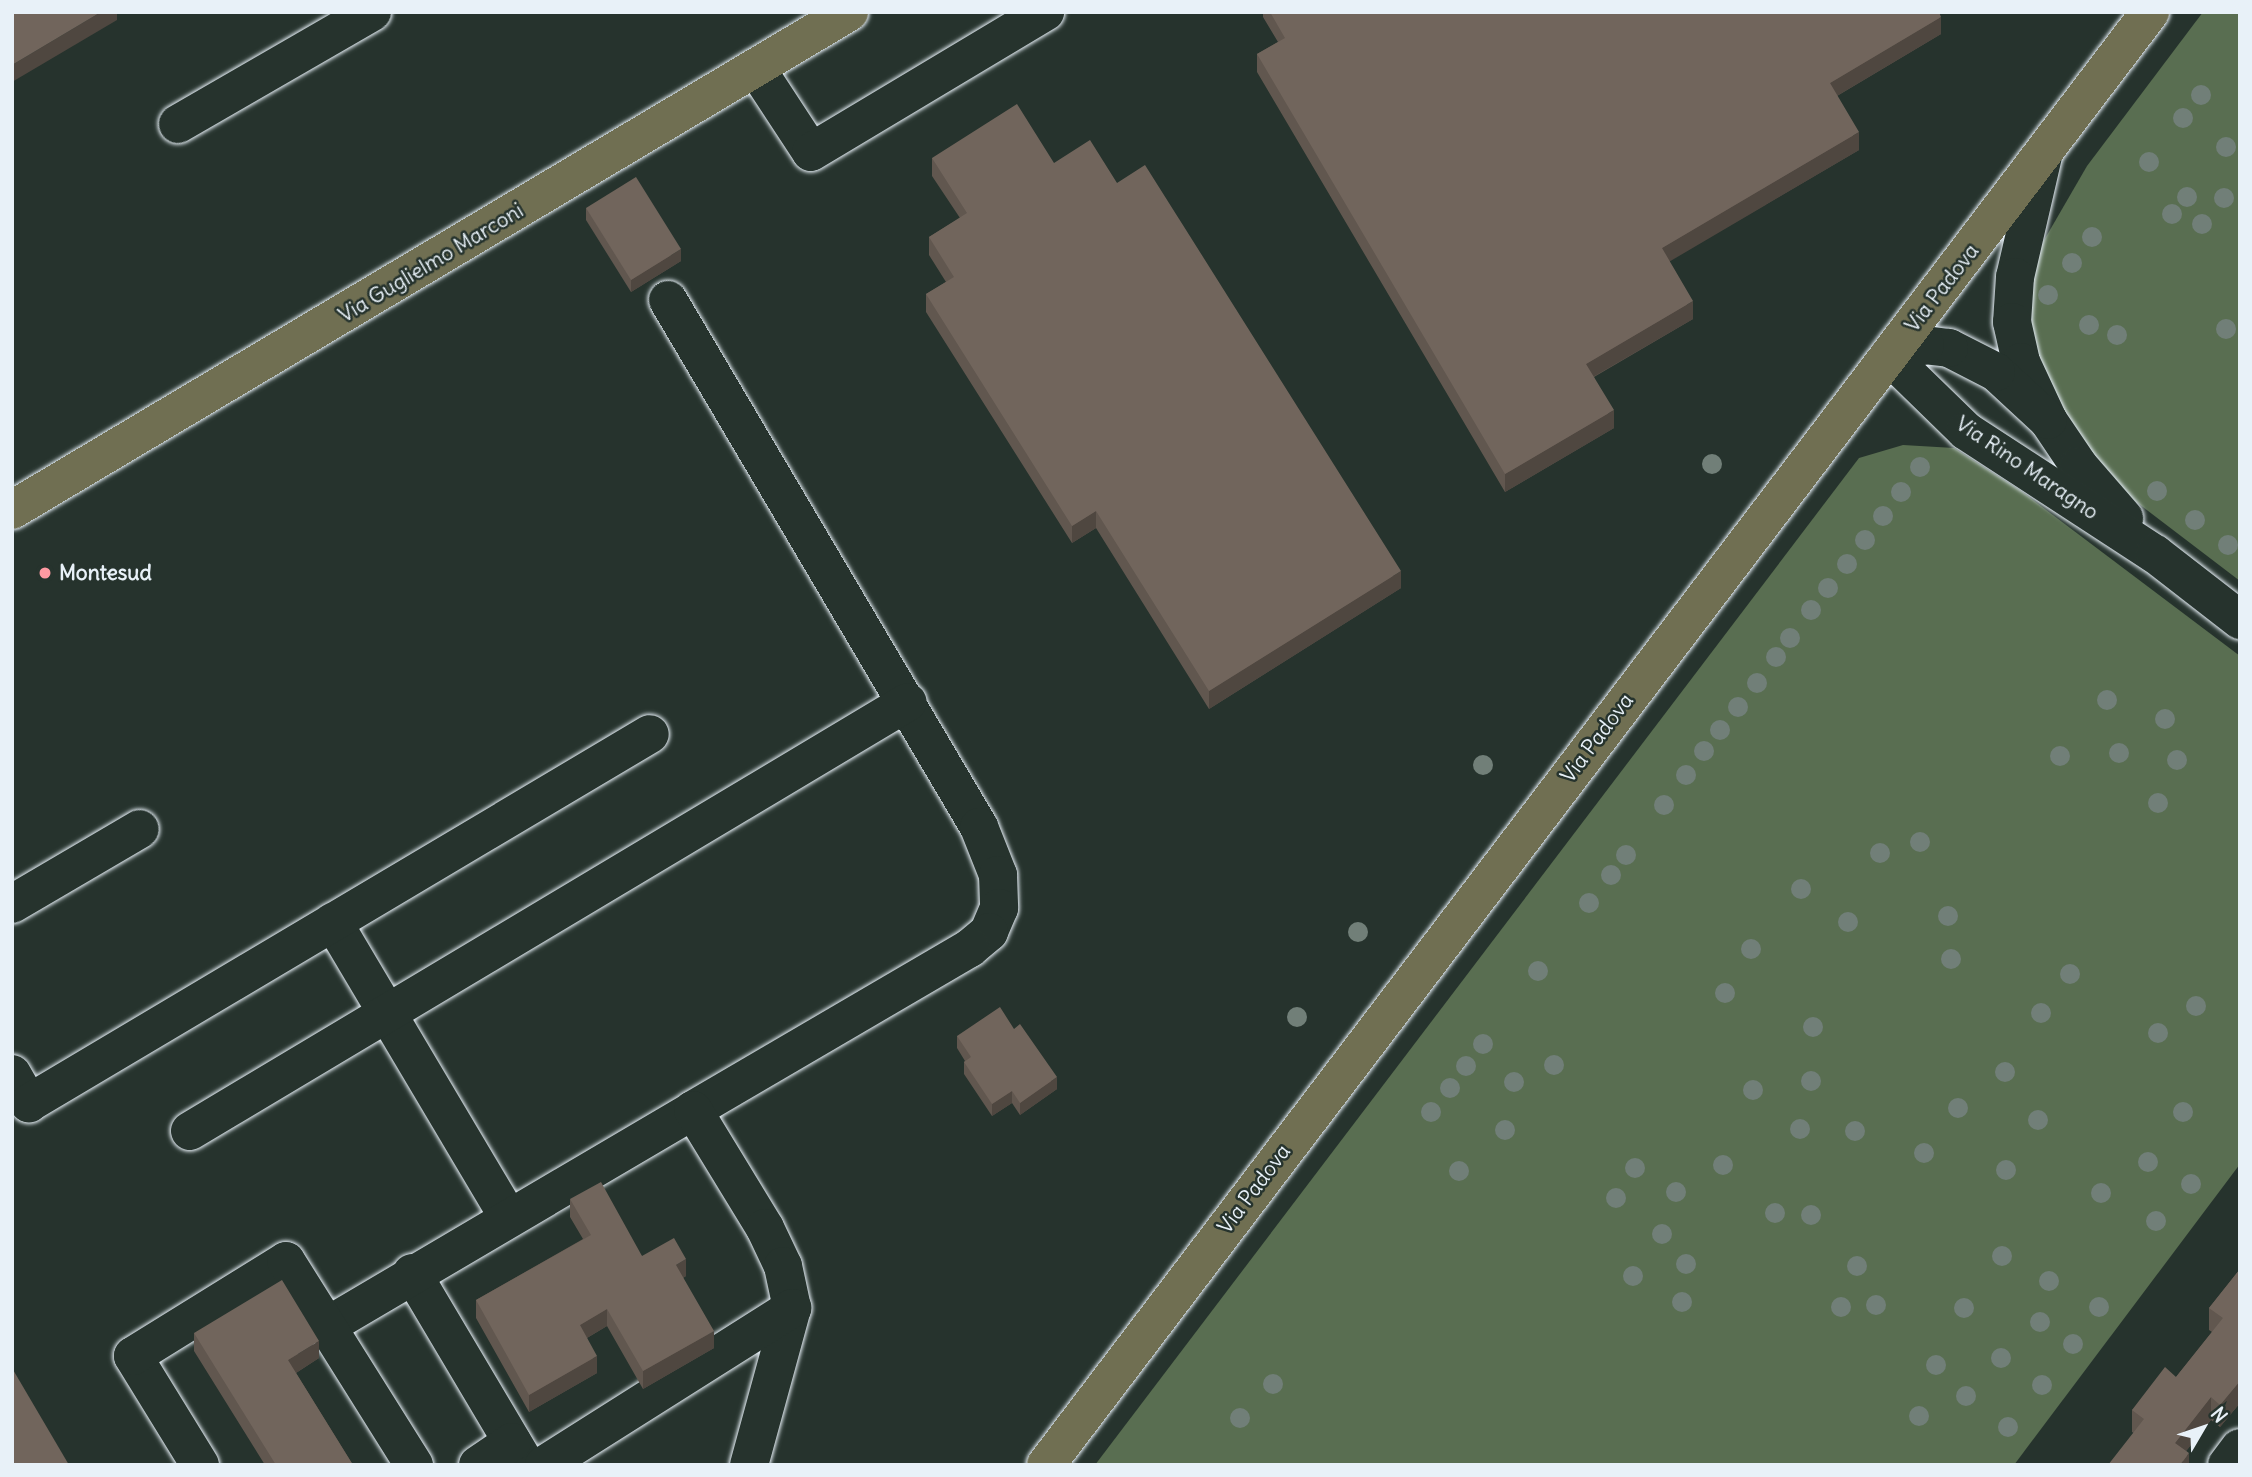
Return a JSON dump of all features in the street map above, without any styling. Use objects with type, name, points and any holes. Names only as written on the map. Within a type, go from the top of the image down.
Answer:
[{"type":"main road","name":"Via Guglielmo Marconi","points":[[12,510],[849,12]]},
{"type":"main road","name":"Via Padova","points":[[1046,1465],[2150,12]]},
{"type":"street","points":[[178,124],[372,12]]},
{"type":"street","points":[[756,68],[811,152],[1045,12]]},
{"type":"street","name":"Via Rino Maragno","points":[[2043,156],[2011,301],[2021,362],[2048,420],[2079,466],[2154,554]]},
{"type":"street","points":[[327,1326],[989,932],[999,908],[998,875],[979,827],[908,702],[668,300]]},
{"type":"street","name":"Via Rino Maragno","points":[[2048,420],[1996,372],[1949,348],[1925,345],[1889,356],[1966,431],[2154,554],[2240,620]]},
{"type":"street","points":[[190,1131],[908,702]]},
{"type":"street","points":[[12,1074],[29,1102],[650,734]]},
{"type":"street","points":[[12,904],[140,829]]},
{"type":"street","points":[[333,922],[508,1217]]},
{"type":"street","points":[[692,1110],[765,1228],[783,1266],[792,1308],[749,1465]]},
{"type":"street","points":[[200,1465],[133,1356],[286,1261],[414,1465]]},
{"type":"street","points":[[412,1273],[519,1453],[478,1465]]},
{"type":"street","points":[[544,1465],[792,1308]]},
{"type":"street","points":[[2227,1465],[2240,1448]]},
{"type":"green space","points":[[2203,12],[2240,12],[2240,581],[2135,501],[2075,439],[2037,358],[2025,290],[2043,242],[2087,166]]},
{"type":"green space","points":[[1903,445],[1954,448],[2021,491],[2240,656],[2240,1164],[2014,1465],[1095,1465],[1859,458]]},
{"type":"building","points":[[12,12],[101,12],[12,65]]},
{"type":"building","points":[[1270,12],[1939,12],[1941,17],[1830,83],[1859,132],[1662,248],[1693,301],[1586,364],[1614,410],[1505,474],[1257,54],[1285,38]]},
{"type":"building","points":[[1017,104],[1054,163],[1090,140],[1117,183],[1145,165],[1401,571],[1209,691],[1096,511],[1072,526],[926,294],[954,277],[929,237],[967,213],[932,158]]},
{"type":"building","points":[[636,177],[681,249],[631,280],[586,208]]},
{"type":"building","points":[[1000,1007],[1014,1029],[1020,1024],[1057,1077],[1020,1103],[1012,1091],[992,1104],[964,1062],[971,1057],[957,1036]]},
{"type":"building","points":[[601,1182],[642,1256],[674,1238],[686,1259],[676,1265],[714,1331],[643,1371],[607,1309],[580,1325],[597,1356],[529,1395],[476,1300],[591,1235],[570,1199]]},
{"type":"building","points":[[2240,1269],[2240,1381],[2220,1405],[2211,1397],[2175,1443],[2189,1453],[2180,1465],[2108,1465],[2144,1419],[2132,1410],[2165,1367],[2176,1377],[2223,1318],[2209,1308]]},
{"type":"building","points":[[282,1280],[319,1341],[288,1360],[353,1465],[276,1465],[194,1333]]},
{"type":"building","points":[[12,1368],[69,1465],[12,1465]]},
{"type":"place","name":"Montesud","points":[[45,573]]}]
